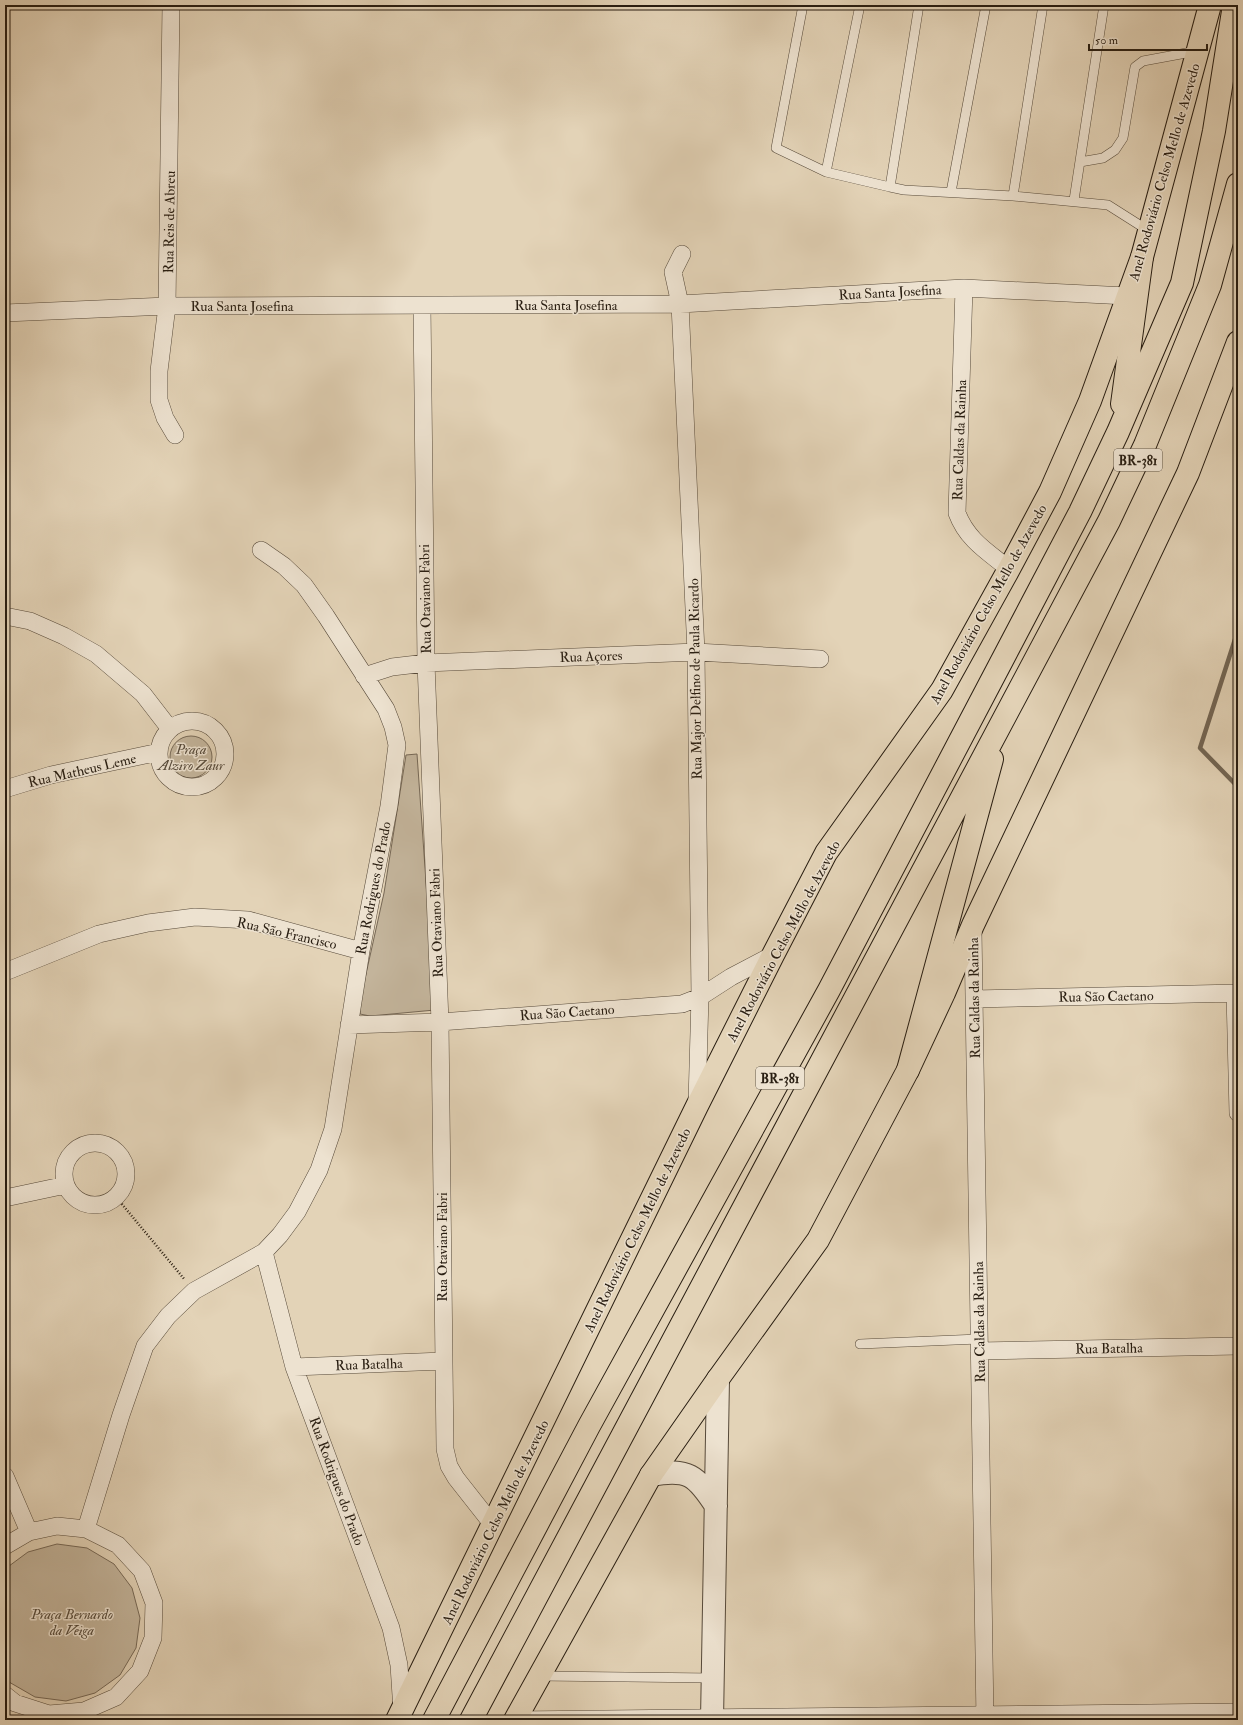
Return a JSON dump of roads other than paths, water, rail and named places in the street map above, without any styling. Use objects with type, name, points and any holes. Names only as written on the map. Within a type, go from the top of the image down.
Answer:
[{"type":"main road","name":"Anel Rodoviário Celso Mello de Azevedo","points":[[399,1715],[493,1526],[697,1106],[826,853],[942,690],[1010,569],[1050,492],[1090,401],[1142,257],[1199,51],[1210,5]]},
{"type":"main road","name":"Anel Rodoviário Celso Mello de Azevedo","points":[[434,1720],[589,1426],[829,990],[1080,512],[1118,432],[1182,283],[1214,131],[1234,5]]},
{"type":"main road","name":"BR-381","points":[[470,1720],[1109,521],[1145,445],[1210,285],[1238,184]]},
{"type":"main road","points":[[1118,432],[1142,257]]},
{"type":"main road","points":[[516,1720],[651,1476],[718,1379],[818,1240],[908,1070],[944,994],[973,925],[1188,473],[1238,342]]},
{"type":"main road","points":[[908,1070],[1002,721]]},
{"type":"street","name":"Rua Reis de Abreu","points":[[171,5],[168,306],[158,371],[159,400],[165,418],[175,435]]},
{"type":"street","name":"Rua Major Delfino de Paula Ricardo","points":[[682,254],[673,272],[680,304],[696,652],[700,997],[697,1106]]},
{"type":"street","name":"Rua Santa Josefina","points":[[5,313],[168,306],[680,304],[964,288],[1127,296]]},
{"type":"street","name":"Rua Caldas da Rainha","points":[[964,288],[957,513],[962,526],[971,539],[1010,569]]},
{"type":"street","name":"Rua Otaviano Fabri","points":[[422,306],[426,663],[440,1022],[445,1449],[449,1466],[456,1478],[493,1526]]},
{"type":"street","name":"Rua Rodrigues do Prado","points":[[86,1529],[121,1415],[146,1346],[168,1316],[194,1291],[264,1252],[280,1236],[297,1212],[319,1170],[334,1129],[361,951],[389,806],[397,745],[393,727],[386,709],[326,616],[304,585],[284,566],[261,550]]},
{"type":"street","points":[[5,616],[30,621],[64,636],[96,654],[143,694],[170,729]]},
{"type":"street","name":"Rua Açores","points":[[364,676],[392,667],[426,663],[696,652],[820,659]]},
{"type":"street","points":[[194,721],[207,724],[217,732],[224,743],[225,756],[222,769],[214,779],[203,786],[190,788],[177,784],[167,776],[160,765],[159,752],[162,739],[170,729],[181,722],[194,721]]},
{"type":"street","name":"Rua Matheus Leme","points":[[5,789],[50,775],[159,752]]},
{"type":"street","name":"Rua São Francisco","points":[[5,972],[99,934],[148,923],[195,917],[248,920],[361,951]]},
{"type":"street","name":"Rua Caldas da Rainha","points":[[973,925],[985,1717]]},
{"type":"street","name":"Rua São Caetano","points":[[349,1025],[440,1022],[682,1004],[700,997],[731,977],[773,955]]},
{"type":"street","name":"Rua São Caetano","points":[[974,999],[1237,993]]},
{"type":"street","points":[[1237,993],[1238,1113]]},
{"type":"street","points":[[92,1143],[103,1143],[113,1148],[121,1156],[126,1166],[126,1177],[123,1188],[116,1197],[108,1203],[98,1205],[79,1201],[71,1194],[66,1185],[64,1174],[66,1163],[72,1153],[81,1146],[92,1143]]},
{"type":"street","points":[[5,1198],[66,1185]]},
{"type":"street","name":"Rua Rodrigues do Prado","points":[[264,1252],[294,1367],[391,1628],[398,1665],[399,1715]]},
{"type":"street","name":"Rua Batalha","points":[[979,1345],[1238,1346]]},
{"type":"street","name":"Rua Batalha","points":[[294,1367],[443,1361]]},
{"type":"street","points":[[712,1719],[718,1379]]},
{"type":"street","points":[[651,1476],[668,1472],[682,1473],[695,1479],[704,1487],[716,1506]]},
{"type":"street","points":[[5,1476],[29,1532]]},
{"type":"street","points":[[5,1546],[29,1532],[57,1526],[86,1529],[118,1545],[142,1571],[154,1603],[154,1631],[153,1638],[140,1671],[116,1696],[84,1712],[49,1714],[15,1703],[5,1695]]},
{"type":"street","points":[[516,1720],[985,1717],[1238,1712]]},
{"type":"lane","points":[[803,5],[776,148],[826,172],[890,188],[1074,200],[1108,205],[1149,232]]},
{"type":"lane","points":[[826,172],[860,5]]},
{"type":"lane","points":[[890,188],[919,5]]},
{"type":"lane","points":[[951,192],[986,5]]},
{"type":"lane","points":[[1012,196],[1043,5]]},
{"type":"lane","points":[[1074,200],[1104,5]]},
{"type":"lane","points":[[1080,162],[1103,158],[1114,150],[1123,138],[1135,67],[1143,60],[1199,51]]},
{"type":"lane","points":[[860,1344],[979,1345]]},
{"type":"lane","points":[[539,1676],[712,1678]]},
{"type":"waterway","points":[[1238,630],[1200,748],[1238,787]]},
{"type":"park label","name":"Praça Alziro Zaur","points":[[191,758]]},
{"type":"park label","name":"Praça Bernardo da Veiga","points":[[72,1622]]}]
